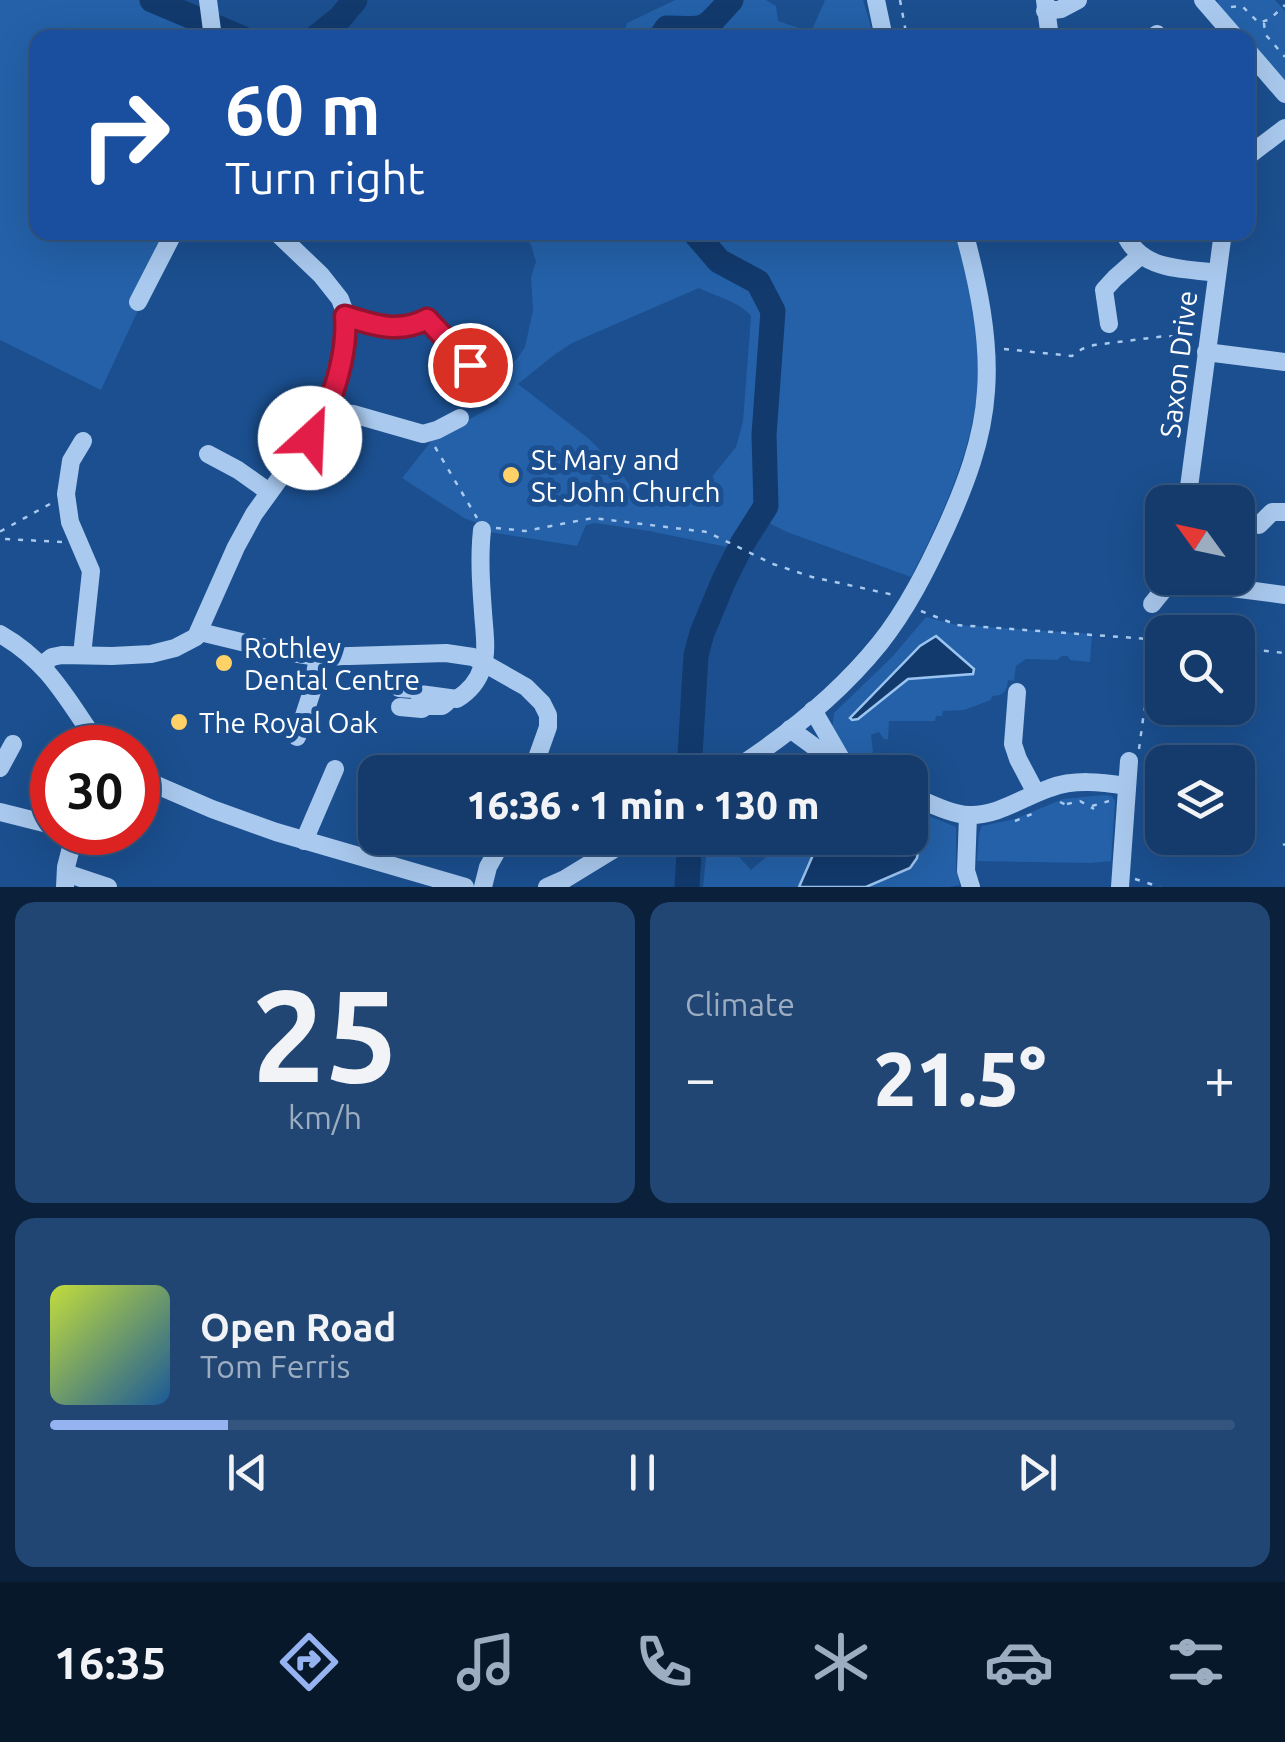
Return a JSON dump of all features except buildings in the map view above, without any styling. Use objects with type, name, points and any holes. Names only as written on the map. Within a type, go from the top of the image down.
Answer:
[{"type":"street","points":[[208,0],[212,30]]},
{"type":"street","points":[[876,0],[882,30]]},
{"type":"street","points":[[1045,6],[1060,9],[1078,0]]},
{"type":"street","points":[[1203,0],[1226,30]]},
{"type":"street","points":[[1255,59],[1285,94]]},
{"type":"street","points":[[1255,151],[1285,128]]},
{"type":"street","points":[[138,302],[170,240]]},
{"type":"street","points":[[42,665],[58,656],[158,653],[181,646],[200,632],[243,534],[321,423],[344,340],[345,316],[340,299],[285,240]]},
{"type":"street","points":[[753,755],[813,710],[879,644],[907,602],[951,518],[974,456],[985,405],[986,348],[966,240]]},
{"type":"street","name":"Saxon Drive","points":[[1189,485],[1222,240]]},
{"type":"street","points":[[1109,324],[1104,290],[1115,278],[1133,241],[1161,266],[1217,273]]},
{"type":"street","points":[[345,316],[389,329],[427,319],[466,359],[478,378]]},
{"type":"street","points":[[1206,352],[1285,362]]},
{"type":"street","points":[[327,411],[426,434],[460,418]]},
{"type":"street","points":[[82,655],[92,579],[90,563],[70,522],[66,494],[70,466],[83,441]]},
{"type":"street","points":[[208,454],[269,492]]},
{"type":"street","points":[[1259,525],[1272,512],[1285,512]]},
{"type":"street","points":[[400,707],[442,706],[470,688],[484,663],[482,530]]},
{"type":"street","points":[[1255,591],[1285,595]]},
{"type":"street","points":[[1158,608],[1164,595]]},
{"type":"street","points":[[200,632],[279,652],[318,656],[455,653],[473,657],[526,686],[539,698],[546,710],[548,728],[538,755]]},
{"type":"street","points":[[0,634],[42,665],[85,725]]},
{"type":"street","points":[[297,737],[318,656]]},
{"type":"street","points":[[399,688],[450,700]]},
{"type":"street","points":[[1011,701],[1014,749],[1036,793]]},
{"type":"street","points":[[813,710],[841,755]]},
{"type":"street","points":[[790,728],[828,755]]},
{"type":"street","points":[[0,768],[13,744]]},
{"type":"street","points":[[1120,880],[1129,761]]},
{"type":"street","points":[[304,841],[336,769]]},
{"type":"street","points":[[928,802],[968,815],[1006,807],[1054,786],[1075,782],[1126,795]]},
{"type":"street","points":[[160,787],[304,841],[464,887]]},
{"type":"street","points":[[0,812],[30,820]]},
{"type":"street","points":[[968,815],[966,871],[972,887]]},
{"type":"street","points":[[71,855],[66,880],[108,887]]},
{"type":"street","points":[[484,887],[495,855]]},
{"type":"street","points":[[547,887],[605,855]]},
{"type":"path","points":[[892,1],[900,0],[906,30]]},
{"type":"path","points":[[1216,15],[1236,3],[1259,23],[1285,6]]},
{"type":"path","points":[[1264,22],[1265,34],[1285,56]]},
{"type":"path","points":[[986,348],[1072,356],[1082,348],[1094,346],[1166,336],[1193,337]]},
{"type":"path","points":[[426,434],[467,498],[482,530],[525,531],[593,518],[707,532],[773,564],[907,602],[957,625],[1145,639]]},
{"type":"path","points":[[66,494],[1,531],[5,539],[79,542]]},
{"type":"path","points":[[1158,608],[1159,615]]},
{"type":"path","points":[[1255,649],[1285,652]]},
{"type":"path","points":[[1129,761],[1137,761],[1145,703]]},
{"type":"path","points":[[1066,804],[1078,800],[1093,808],[1126,795]]},
{"type":"path","points":[[1120,880],[1160,887]]},
{"type":"shaded area","points":[[0,0],[139,0],[208,30],[30,30],[30,240],[171,240],[101,390],[0,340]]},
{"type":"shaded area","points":[[675,0],[766,0],[776,6],[778,21],[805,30],[625,30],[627,23]]},
{"type":"shaded area","points":[[825,0],[863,0],[872,30],[812,30]]},
{"type":"shaded area","points":[[1218,0],[1275,0],[1285,11],[1285,83],[1255,49],[1255,30],[1238,30],[1218,8]]},
{"type":"shaded area","points":[[528,240],[958,240],[977,328],[978,389],[958,472],[911,577],[787,532],[752,515],[732,548],[595,523],[586,525],[577,546],[489,532],[477,529],[477,523],[402,478],[433,439],[499,403],[493,381],[525,347],[533,310],[531,277],[536,262]],"holes":[[[699,288],[734,303],[751,316],[743,421],[736,447],[702,489],[685,501],[664,504],[641,495],[588,438],[518,384],[572,343]]]},
{"type":"shaded area","points":[[926,617],[957,625],[1092,634],[1090,662],[1070,660],[1068,656],[1057,660],[1026,659],[1016,666],[1014,681],[1008,680],[1004,692],[991,700],[964,710],[943,711],[935,721],[889,721],[888,739],[879,732],[871,735],[871,755],[849,755],[832,730],[834,713],[892,657]]},
{"type":"shaded area","points":[[936,636],[974,669],[973,674],[908,679],[858,719],[850,718],[920,646]]},
{"type":"shaded area","points":[[1112,796],[1115,801],[1111,861],[977,861],[982,826],[1015,819],[1063,799]]},
{"type":"shaded area","points":[[928,815],[956,827],[960,885],[703,887],[706,855],[737,855],[751,870],[768,855],[928,855]]},
{"type":"shaded area","points":[[813,855],[917,855],[910,868],[866,887],[799,887]]},
{"type":"waterway","points":[[152,0],[223,30]]},
{"type":"waterway","points":[[325,30],[355,0]]},
{"type":"waterway","points":[[666,30],[704,26],[731,0]]},
{"type":"waterway","points":[[690,755],[696,655],[702,633],[742,544],[766,506],[764,435],[773,311],[758,282],[719,261],[701,240]]},
{"type":"waterway","points":[[687,887],[689,855]]},
{"type":"place","name":"St Mary and St John Church","points":[[511,475]]},
{"type":"place","name":"Rothley Dental Centre","points":[[224,663]]},
{"type":"place","name":"The Royal Oak","points":[[179,722]]},
{"type":"route","points":[[310,438],[327,411],[346,330],[345,316],[389,329],[427,319],[470,365]]}]
